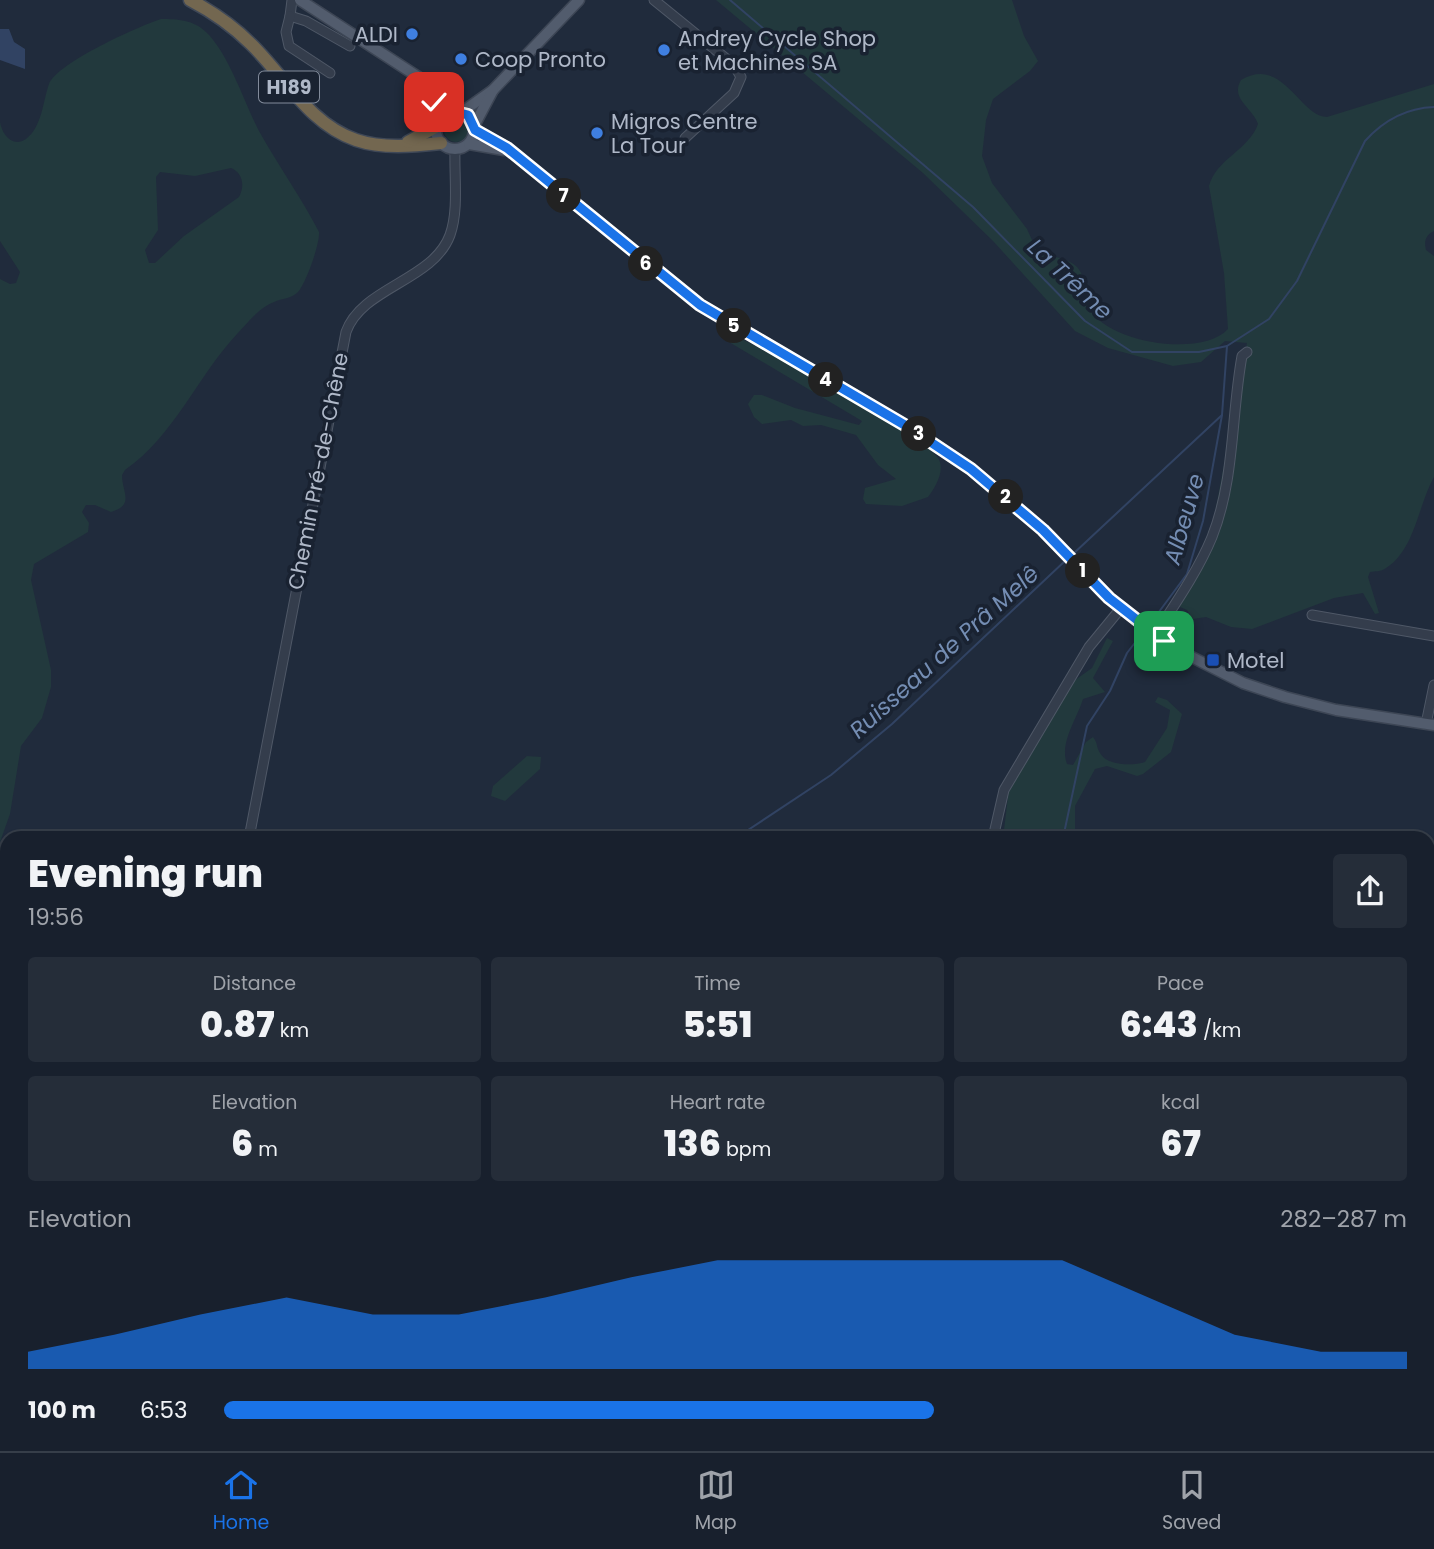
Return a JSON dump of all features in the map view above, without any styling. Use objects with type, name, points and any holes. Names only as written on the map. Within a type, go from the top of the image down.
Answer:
[{"type":"highway","name":"H189","points":[[190,0],[239,33],[323,122],[357,141],[401,145],[441,143]]},
{"type":"highway","points":[[401,145],[422,136],[438,123]]},
{"type":"main road","points":[[301,0],[430,85],[474,128],[514,154],[685,295],[954,457],[1016,505],[1121,608],[1153,633],[1209,667],[1285,697],[1336,709],[1430,725]]},
{"type":"main road","points":[[438,123],[444,114],[459,112],[493,90],[579,0]]},
{"type":"main road","points":[[412,74],[432,97],[441,143],[455,149],[469,144],[488,145],[514,154]]},
{"type":"main road","points":[[469,144],[493,90]]},
{"type":"street","points":[[292,0],[286,36],[289,46],[330,73]]},
{"type":"street","points":[[654,0],[733,65],[741,76],[734,93],[685,138]]},
{"type":"street","points":[[290,16],[306,21],[350,46]]},
{"type":"street","name":"Chemin Pré-de-Chêne","points":[[249,831],[345,332],[360,311],[433,258],[446,244],[452,225],[455,149]]},
{"type":"street","points":[[1153,633],[1195,570],[1214,529],[1233,441],[1242,356],[1247,352]]},
{"type":"street","points":[[995,831],[1004,790],[1089,647],[1121,608]]},
{"type":"street","points":[[1312,615],[1434,636]]},
{"type":"street","points":[[1430,725],[1434,685]]},
{"type":"green space","points":[[716,0],[1012,0],[1024,36],[1038,61],[1030,71],[993,99],[986,120],[982,156],[992,183],[1027,229],[1037,251],[1068,261],[1077,267],[1083,277],[1089,308],[1099,320],[1134,338],[1156,342],[1198,343],[1215,338],[1228,329],[1224,273],[1209,186],[1218,169],[1248,141],[1258,124],[1240,98],[1238,87],[1241,80],[1256,74],[1268,75],[1279,80],[1317,114],[1327,117],[1434,84],[1434,231],[1427,237],[1425,244],[1426,250],[1434,256],[1434,477],[1410,539],[1403,550],[1396,560],[1384,569],[1370,572],[1368,577],[1379,613],[1375,614],[1363,593],[1334,598],[1252,629],[1231,627],[1206,617],[1193,619],[1187,610],[1178,606],[1199,575],[1195,567],[1214,518],[1247,343],[1225,341],[1201,362],[1173,366],[1108,348],[1075,331],[993,241],[923,173]]},
{"type":"green space","points":[[161,19],[191,23],[206,32],[229,65],[259,131],[305,206],[319,232],[319,238],[298,292],[269,305],[250,320],[223,351],[158,440],[125,470],[122,475],[125,497],[123,506],[111,512],[95,505],[86,505],[82,512],[89,523],[88,532],[34,564],[31,580],[51,670],[51,687],[42,718],[21,746],[10,814],[4,831],[0,831],[0,279],[10,284],[16,283],[20,272],[0,241],[0,122],[9,139],[17,142],[26,139],[36,128],[49,84],[55,75],[82,56]],"holes":[[[231,168],[242,180],[239,197],[184,236],[155,263],[149,263],[145,250],[158,230],[156,177],[160,172],[195,176]]]},
{"type":"green space","points":[[456,118],[465,121],[468,130],[465,139],[456,142],[447,139],[444,130],[447,121]]},
{"type":"green space","points":[[729,333],[840,392],[926,446],[938,458],[941,468],[928,497],[902,506],[866,504],[863,499],[865,488],[896,479],[878,465],[856,435],[821,425],[803,426],[791,420],[762,424],[754,417],[748,404],[754,395],[762,395],[795,408],[859,425],[862,421],[729,342],[725,335]]},
{"type":"green space","points":[[1107,638],[1113,641],[1093,678],[1105,692],[1083,699],[1067,739],[1067,764],[1073,765],[1086,742],[1093,737],[1103,757],[1114,763],[1145,762],[1167,728],[1170,710],[1155,702],[1158,697],[1167,700],[1182,714],[1171,752],[1137,776],[1107,766],[1095,769],[1075,806],[1075,831],[1004,831],[1009,789],[1071,683],[1092,668]]},
{"type":"green space","points":[[527,756],[541,757],[540,769],[505,801],[491,796],[493,786]]},
{"type":"water","points":[[0,29],[9,29],[14,42],[25,49],[25,69],[0,60]]},
{"type":"waterway","name":"La Trême","points":[[730,0],[973,207],[1085,321],[1132,352],[1199,352],[1227,346],[1269,319],[1297,281],[1365,141],[1379,127],[1396,117],[1414,110],[1434,107]]},
{"type":"waterway","name":"Albeuve","points":[[1150,624],[1187,574],[1203,521],[1222,415],[1227,346]]},
{"type":"waterway","name":"Ruisseau de Prâ Melê","points":[[1073,554],[1222,415]]},
{"type":"waterway","name":"Ruisseau de Prâ Melê","points":[[747,831],[831,775],[892,724],[1066,560]]},
{"type":"waterway","name":"Albeuve","points":[[1064,831],[1087,726],[1110,691],[1127,653],[1144,631]]},
{"type":"place","name":"ALDI","points":[[412,34]]},
{"type":"place","name":"Andrey Cycle Shop et Machines SA","points":[[664,50]]},
{"type":"place","name":"Coop Pronto","points":[[461,59]]},
{"type":"place","name":"Migros Centre La Tour","points":[[597,133]]},
{"type":"place","name":"Motel","points":[[1213,660]]},
{"type":"route","points":[[434,102],[439,120],[452,111],[468,115],[475,130],[507,148],[661,276],[700,305],[908,427],[971,469],[1055,541],[1109,598],[1164,641]]}]
